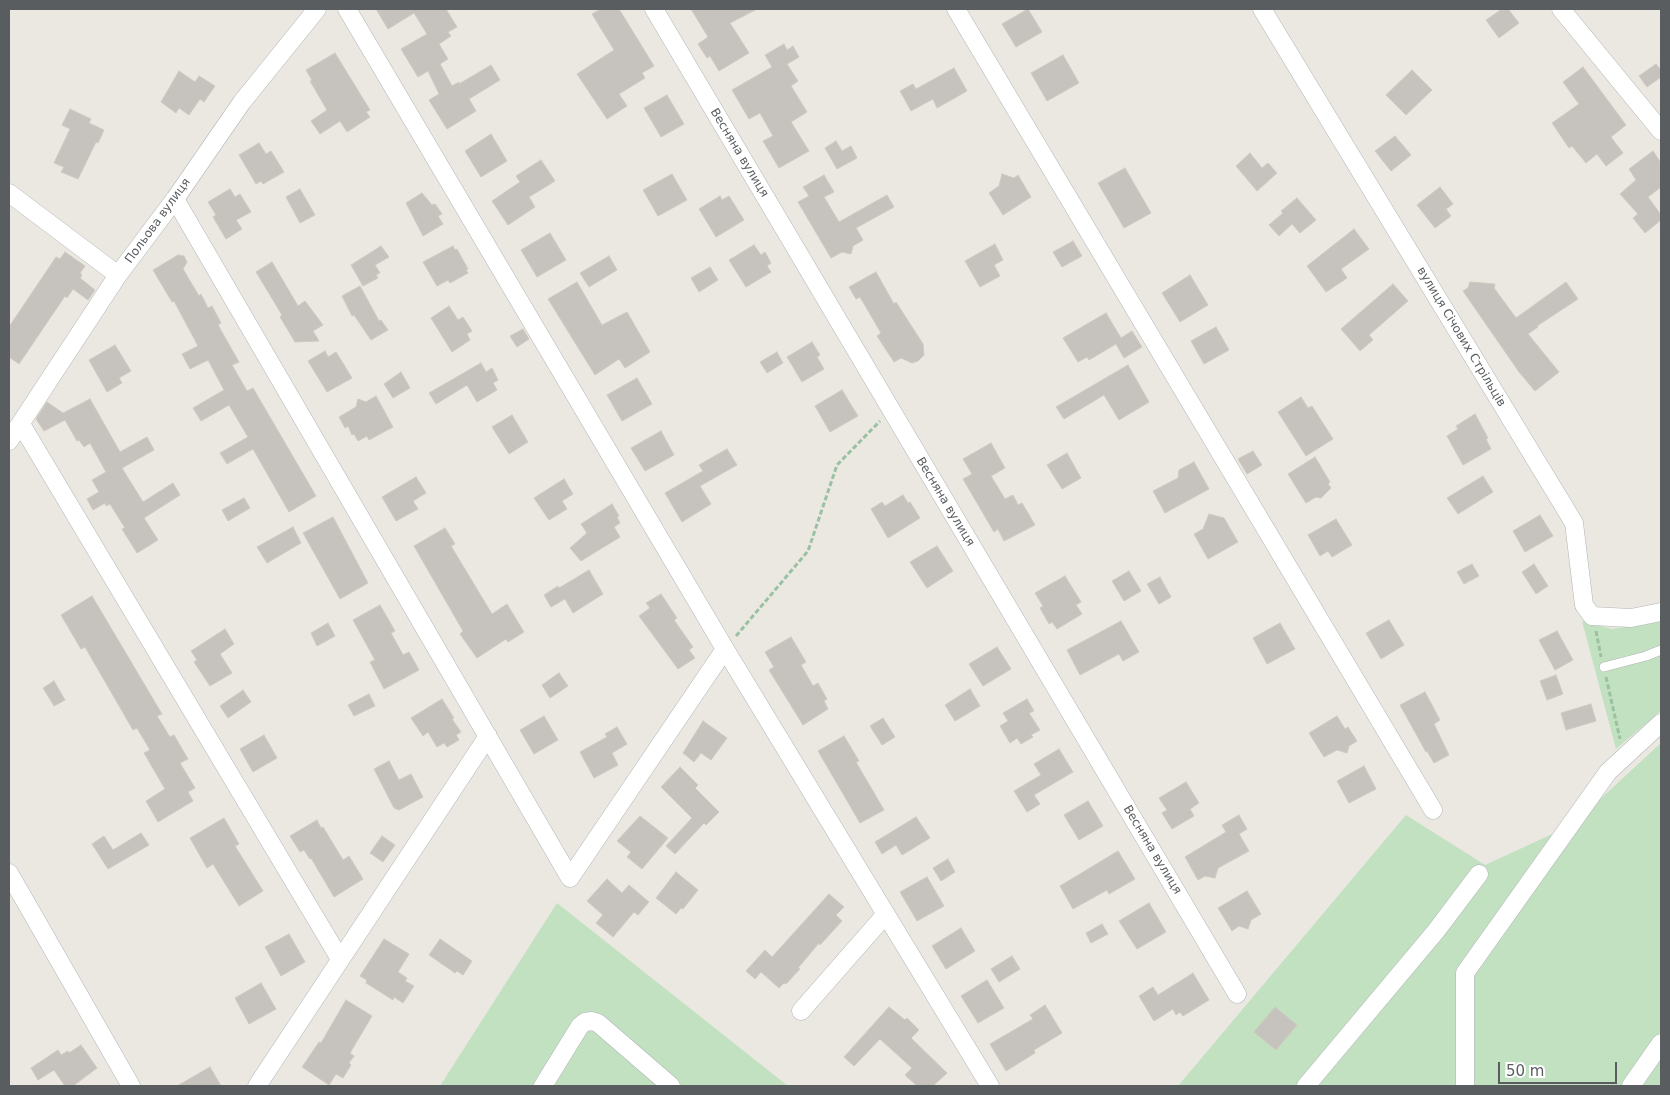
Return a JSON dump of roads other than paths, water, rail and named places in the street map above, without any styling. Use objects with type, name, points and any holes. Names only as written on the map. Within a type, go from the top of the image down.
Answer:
[{"type":"street","name":"Польова вулиця","points":[[9,441],[118,275],[175,199],[242,102],[317,9]]},
{"type":"street","points":[[347,9],[725,649],[990,1086]]},
{"type":"street","name":"Весняна вулиця","points":[[654,9],[1238,994]]},
{"type":"street","points":[[956,9],[1433,810]]},
{"type":"street","name":"вулиця Січових Стрільців","points":[[1262,9],[1574,523],[1584,605],[1592,616],[1631,618],[1661,612]]},
{"type":"street","points":[[1561,9],[1661,131]]},
{"type":"street","points":[[9,193],[118,275]]},
{"type":"street","points":[[175,199],[570,878],[725,649]]},
{"type":"street","points":[[21,424],[340,959]]},
{"type":"street","points":[[1465,1086],[1465,973],[1608,772],[1661,723]]},
{"type":"street","points":[[257,1086],[488,736]]},
{"type":"street","points":[[9,873],[131,1086]]},
{"type":"street","points":[[1306,1086],[1436,931],[1479,874]]},
{"type":"street","points":[[802,1011],[886,914]]},
{"type":"street","points":[[543,1086],[580,1026],[592,1020],[598,1023],[671,1086]]},
{"type":"street","points":[[1631,1086],[1661,1042]]},
{"type":"lane","points":[[1604,667],[1661,650]]}]
